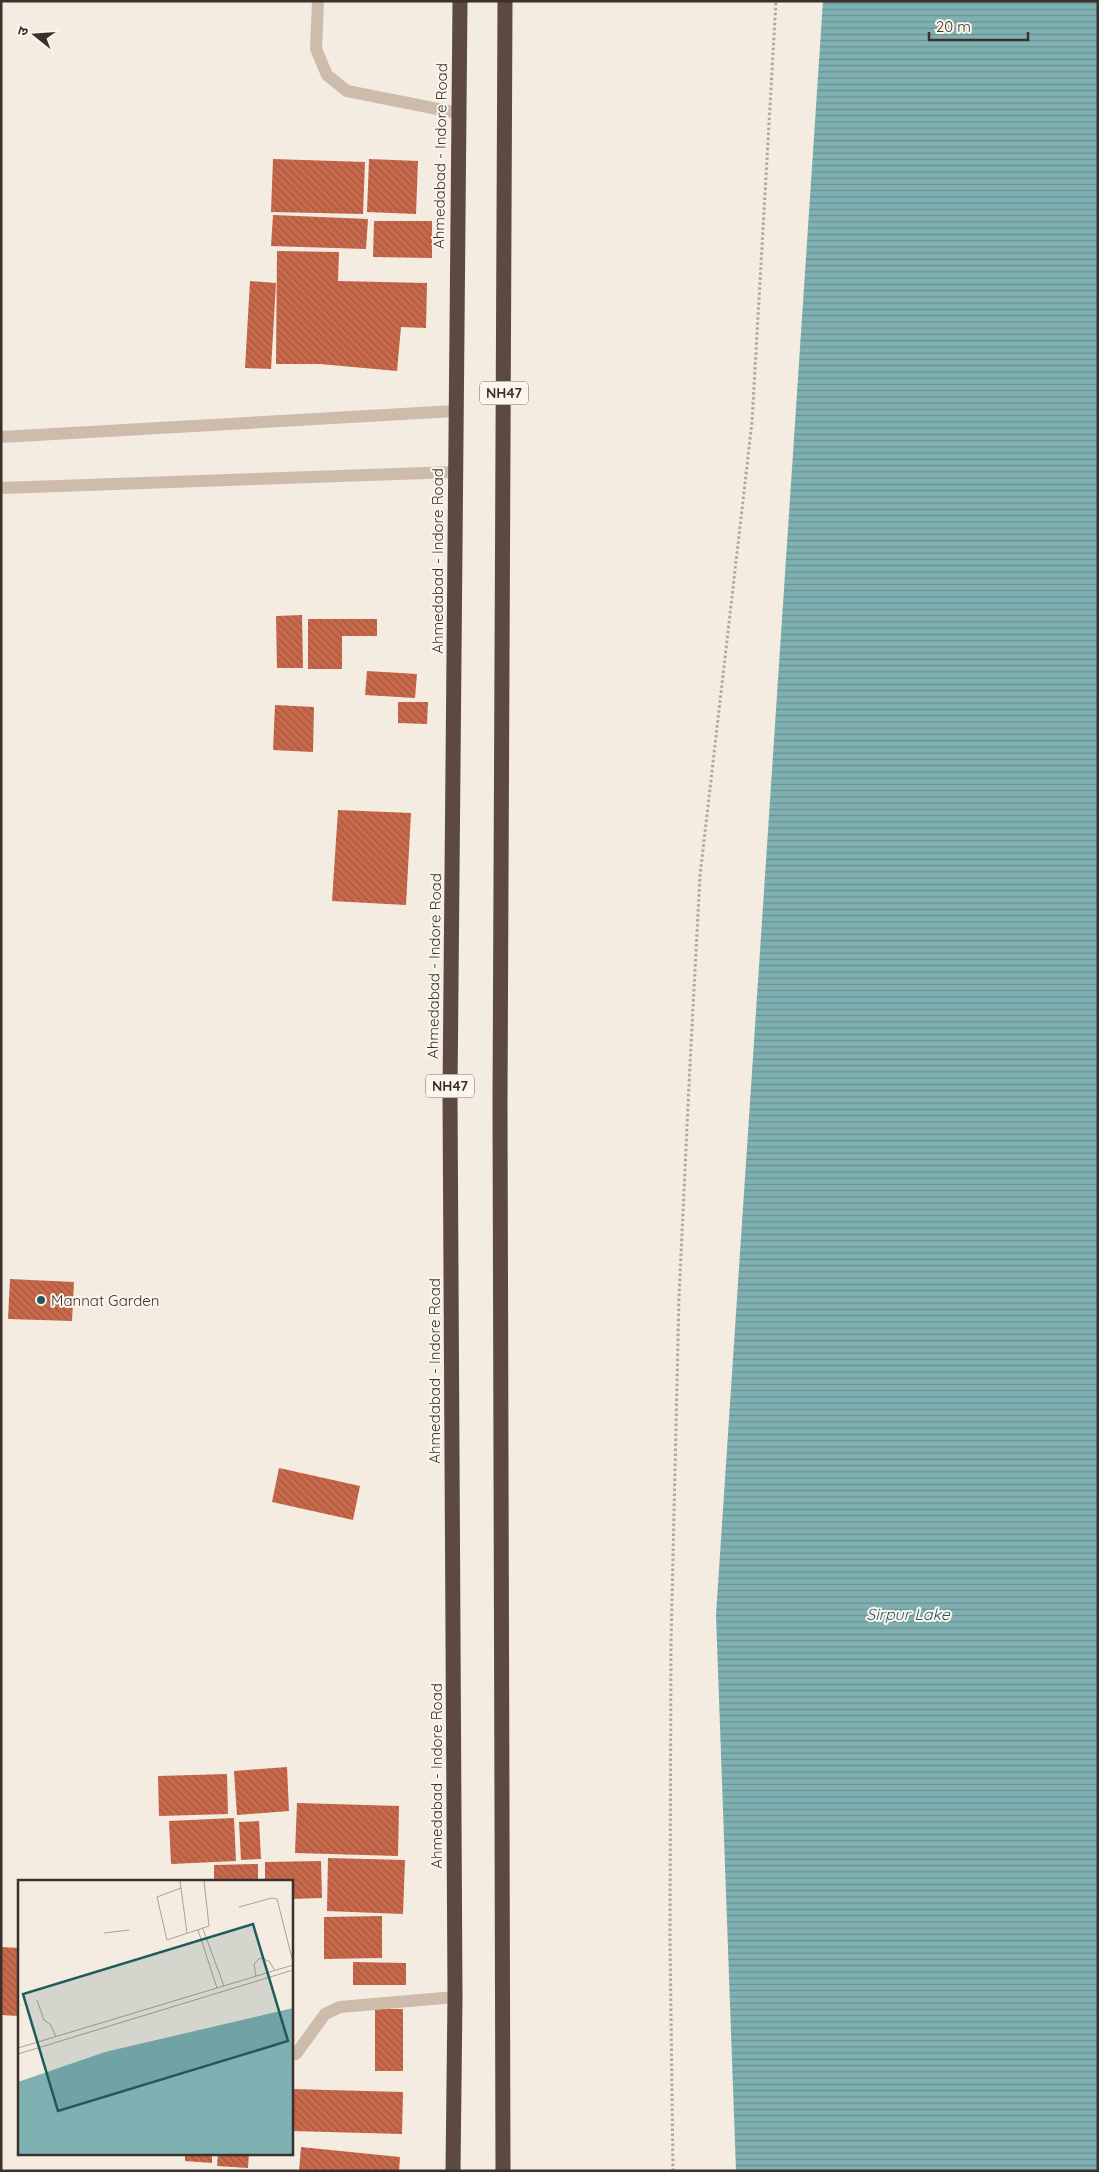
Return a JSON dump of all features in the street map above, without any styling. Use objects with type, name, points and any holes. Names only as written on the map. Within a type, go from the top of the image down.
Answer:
[{"type":"highway","name":"Ahmedabad - Indore Road","points":[[453,2171],[455,1997],[450,1093],[460,1]]},
{"type":"highway","name":"NH47","points":[[503,2171],[500,1104],[505,1]]},
{"type":"street","points":[[318,1],[316,49],[327,75],[346,91],[458,113]]},
{"type":"street","points":[[1,438],[455,411]]},
{"type":"street","points":[[1,488],[455,472]]},
{"type":"street","points":[[292,2055],[296,2054],[325,2014],[340,2007],[455,1997]]},
{"type":"path","points":[[673,2171],[670,1939],[672,1633],[679,1297],[690,1064],[700,876],[752,422],[776,1]]},
{"type":"water","name":"Sirpur Lake","points":[[823,1],[1098,1],[1098,2171],[736,2171],[716,1615]]},
{"type":"building","points":[[273,159],[365,162],[363,214],[271,212]]},
{"type":"building","points":[[369,159],[418,161],[416,214],[367,212]]},
{"type":"building","points":[[273,215],[368,219],[366,249],[271,246]]},
{"type":"building","points":[[374,221],[432,221],[432,258],[373,257]]},
{"type":"building","points":[[277,251],[339,252],[338,281],[427,283],[426,328],[401,327],[397,371],[320,364],[276,364]]},
{"type":"building","points":[[250,281],[276,283],[271,369],[245,368]]},
{"type":"building","points":[[302,615],[303,668],[277,668],[276,616]]},
{"type":"building","points":[[308,619],[377,619],[377,636],[342,636],[342,669],[308,669]]},
{"type":"building","points":[[367,671],[417,674],[415,698],[365,695]]},
{"type":"building","points":[[398,702],[428,702],[427,724],[398,723]]},
{"type":"building","points":[[275,705],[314,707],[313,752],[273,750]]},
{"type":"building","points":[[338,810],[411,813],[406,905],[332,901]]},
{"type":"building","name":"Mannat Garden","points":[[10,1279],[74,1282],[72,1321],[8,1319]]},
{"type":"building","points":[[279,1468],[360,1486],[353,1520],[272,1502]]},
{"type":"building","points":[[287,1767],[289,1811],[237,1815],[234,1771]]},
{"type":"building","points":[[227,1774],[228,1814],[159,1816],[158,1776]]},
{"type":"building","points":[[297,1803],[399,1806],[398,1856],[295,1853]]},
{"type":"building","points":[[234,1818],[236,1861],[171,1864],[169,1821]]},
{"type":"building","points":[[259,1821],[261,1859],[241,1860],[239,1822]]},
{"type":"building","points":[[328,1858],[405,1860],[403,1914],[327,1911]]},
{"type":"building","points":[[321,1861],[322,1898],[292,1899],[292,1880],[265,1880],[265,1862]]},
{"type":"building","points":[[258,1864],[258,1880],[214,1880],[214,1865]]},
{"type":"building","points":[[382,1916],[382,1958],[324,1959],[324,1917]]},
{"type":"building","points":[[1,1947],[18,1948],[18,2016],[1,2015]]},
{"type":"building","points":[[353,1962],[406,1963],[406,1985],[353,1985]]},
{"type":"building","points":[[375,2009],[403,2009],[403,2071],[375,2071]]},
{"type":"building","points":[[292,2089],[403,2092],[402,2134],[292,2131]]},
{"type":"building","points":[[301,2147],[400,2157],[399,2171],[299,2171]]},
{"type":"building","points":[[185,2154],[212,2154],[212,2163],[185,2161]]},
{"type":"building","points":[[218,2154],[249,2154],[248,2168],[217,2166]]},
{"type":"place","name":"Mannat Garden","points":[[41,1300]]}]
